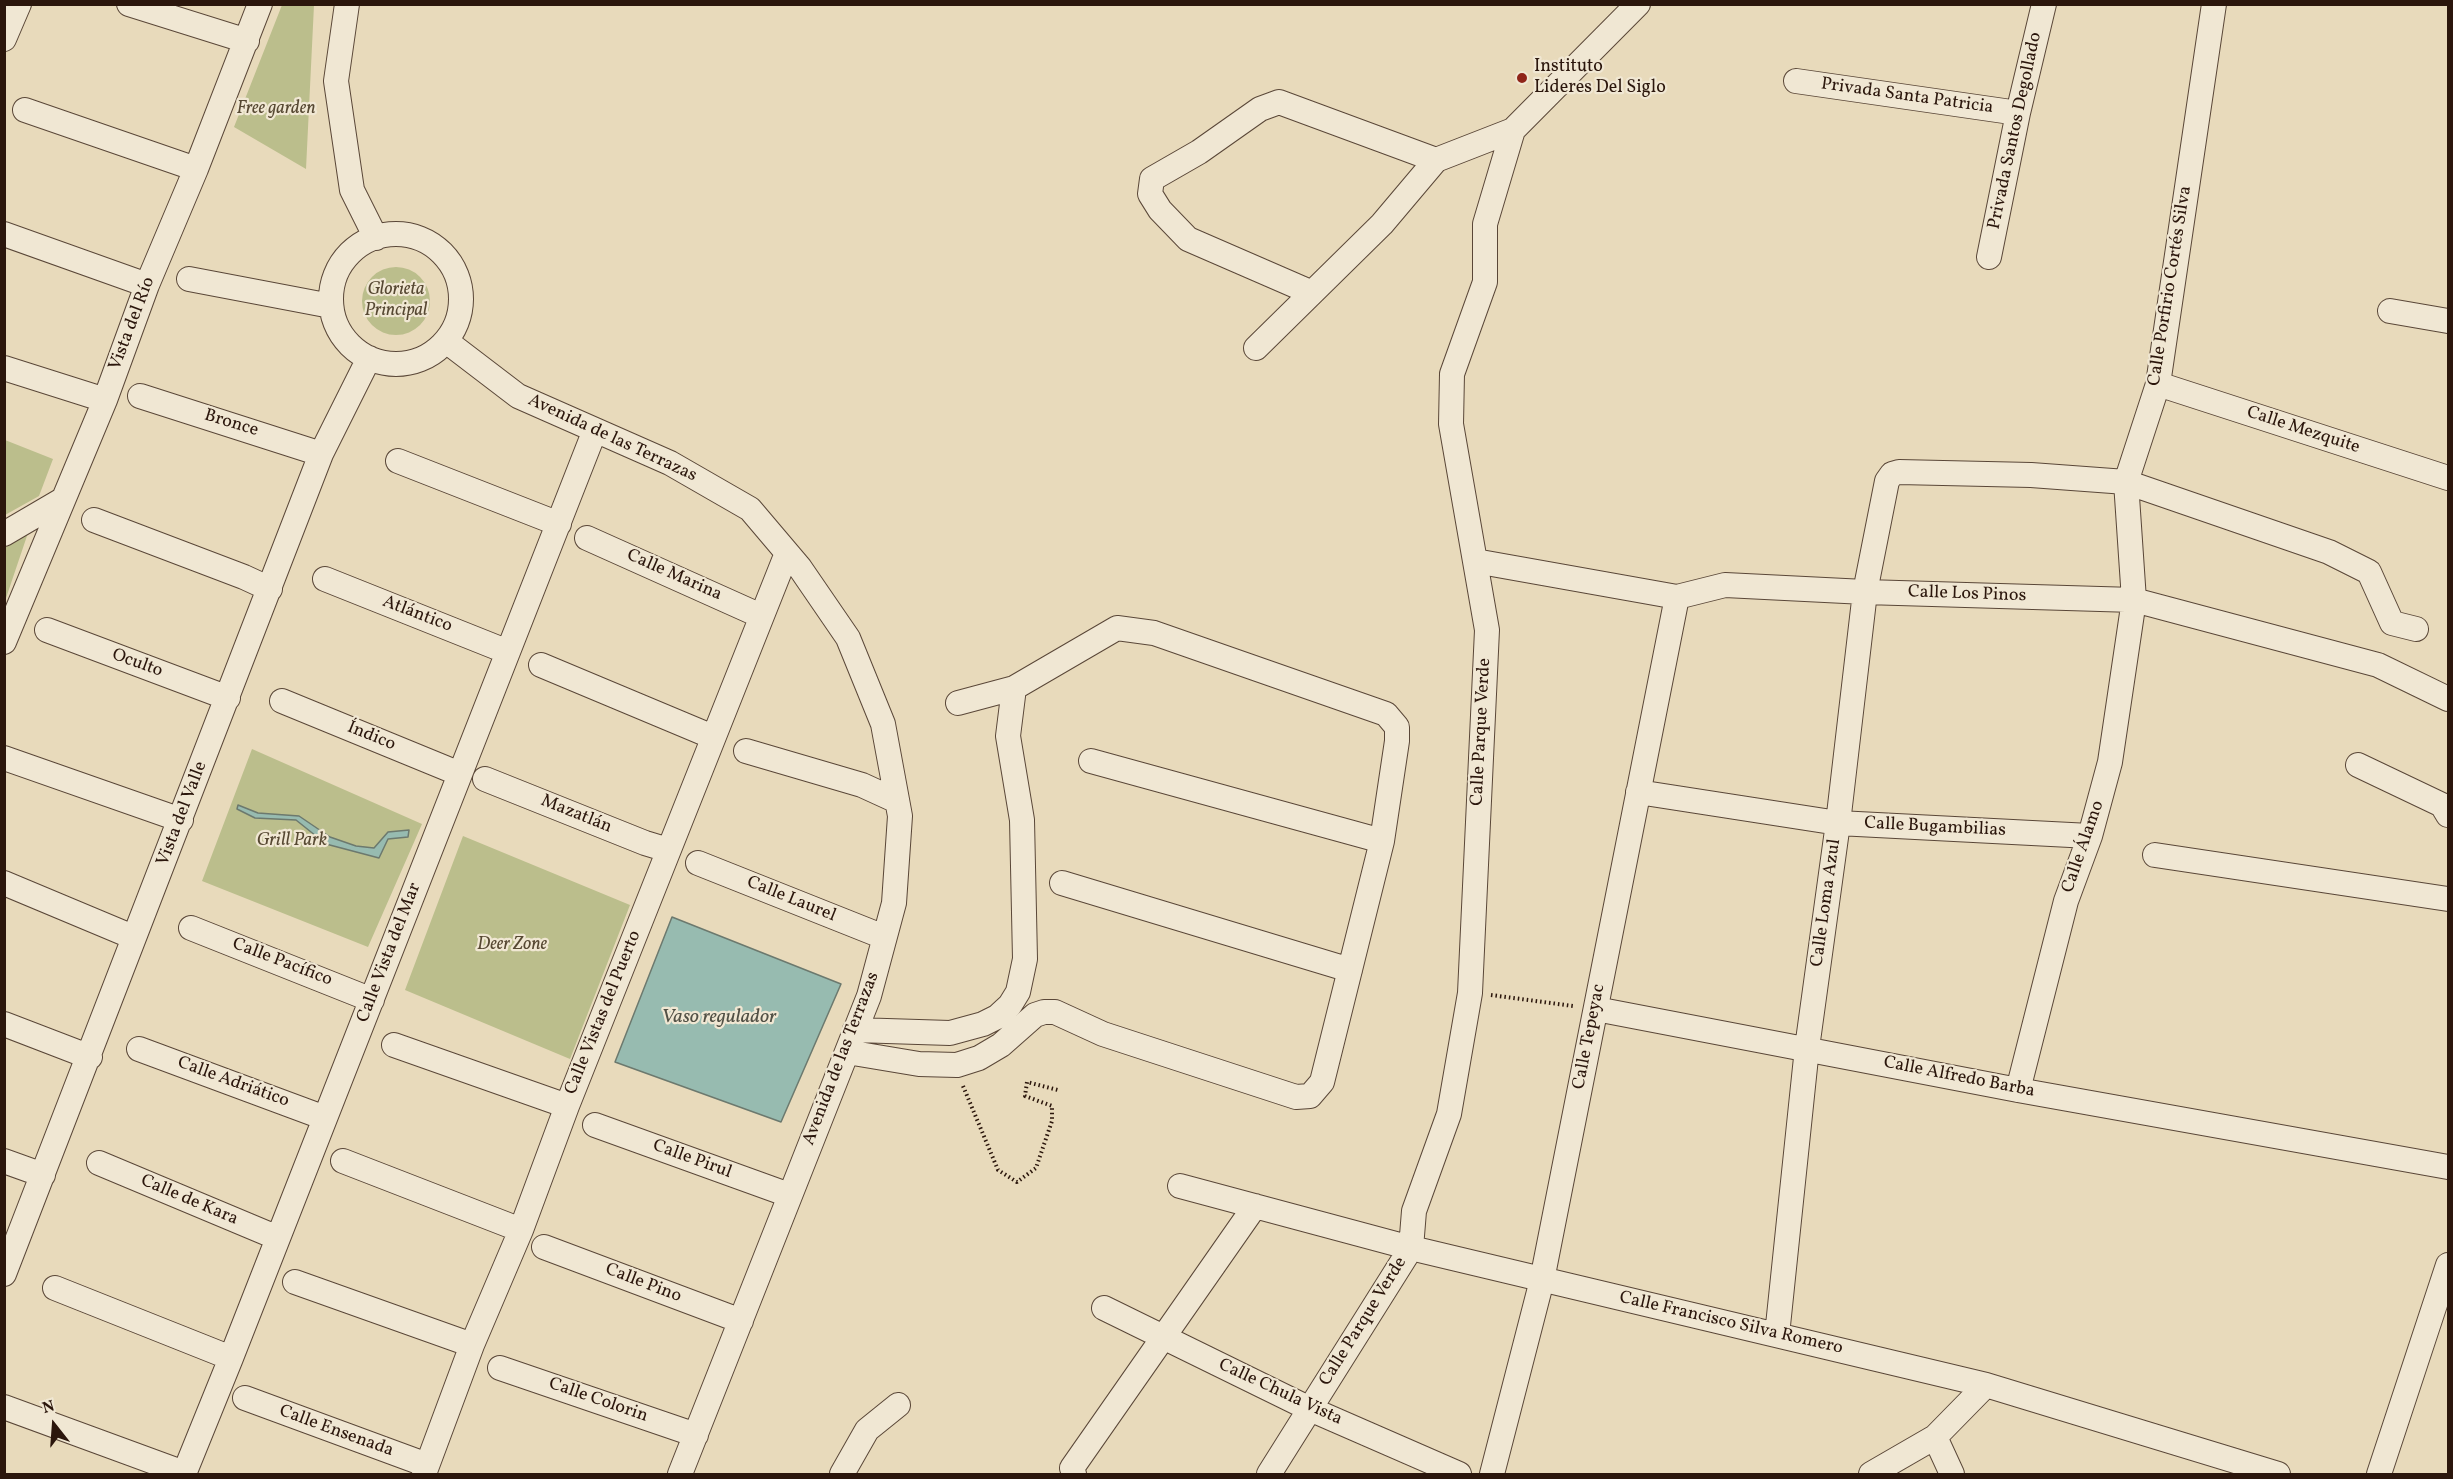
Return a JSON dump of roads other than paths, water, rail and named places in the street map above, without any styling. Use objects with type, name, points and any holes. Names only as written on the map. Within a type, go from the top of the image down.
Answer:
[{"type":"street","points":[[4,39],[19,4]]},
{"type":"street","points":[[129,4],[247,41]]},
{"type":"street","name":"Vista del Río","points":[[4,642],[105,400],[147,285],[196,169],[260,4]]},
{"type":"street","points":[[347,4],[336,81],[352,190],[376,238]]},
{"type":"street","name":"Calle Parque Verde","points":[[1269,1474],[1411,1248],[1414,1211],[1449,1114],[1470,993],[1487,630],[1451,424],[1452,374],[1485,282],[1485,224],[1513,130],[1638,4]]},
{"type":"street","name":"Privada Santos Degollado","points":[[1989,257],[2018,113],[2044,4]]},
{"type":"street","name":"Calle Porfirio Cortés Silva","points":[[2134,600],[2126,482],[2158,384],[2214,4]]},
{"type":"street","name":"Privada Santa Patricia","points":[[1796,81],[2018,113]]},
{"type":"street","points":[[1310,292],[1188,239],[1160,210],[1150,194],[1152,179],[1198,152],[1260,109],[1279,102],[1436,159]]},
{"type":"street","points":[[25,110],[196,169]]},
{"type":"street","points":[[1256,348],[1310,292],[1382,224],[1436,159],[1513,130]]},
{"type":"street","points":[[4,234],[147,285]]},
{"type":"street","points":[[397,234],[418,238],[436,248],[450,263],[459,282],[461,303],[457,323],[446,341],[430,355],[410,363],[389,364],[369,358],[350,346],[337,327],[331,306],[333,284],[342,264],[357,248],[376,238],[397,234]]},
{"type":"street","points":[[189,279],[331,306]]},
{"type":"street","points":[[2390,311],[2448,321]]},
{"type":"street","name":"Avenida de las Terrazas","points":[[446,341],[518,396],[670,463],[750,509],[787,553],[848,638],[883,724],[900,816],[894,903],[869,996],[680,1474]]},
{"type":"street","name":"Vista del Valle","points":[[4,1274],[90,1057],[134,937],[321,454],[369,358]]},
{"type":"street","points":[[4,368],[105,400]]},
{"type":"street","name":"Calle Mezquite","points":[[2158,384],[2448,478]]},
{"type":"street","name":"Bronce","points":[[140,396],[321,454]]},
{"type":"street","name":"Calle Vista del Mar","points":[[184,1474],[595,430]]},
{"type":"street","points":[[398,461],[559,524]]},
{"type":"street","name":"Calle Loma Azul","points":[[1777,1335],[1807,1048],[1838,823],[1865,592],[1887,481],[1892,474],[1899,472],[2031,475],[2126,482]]},
{"type":"street","points":[[2126,482],[2329,552],[2369,572],[2392,623],[2416,629]]},
{"type":"street","points":[[4,534],[62,500]]},
{"type":"street","points":[[94,520],[270,589]]},
{"type":"street","name":"Calle Marina","points":[[587,538],[760,616]]},
{"type":"street","name":"Calle Vistas del Puerto","points":[[426,1470],[472,1345],[521,1230],[567,1106],[787,553]]},
{"type":"street","name":"Calle Los Pinos","points":[[1475,561],[1677,597],[1725,585],[1865,592],[2134,600],[2378,665],[2448,699]]},
{"type":"street","name":"Atlántico","points":[[325,579],[508,652]]},
{"type":"street","name":"Calle Tepeyac","points":[[1492,1474],[1542,1280],[1677,597]]},
{"type":"street","name":"Calle Álamo","points":[[2018,1090],[2066,901],[2090,836],[2110,762],[2134,600]]},
{"type":"street","points":[[851,1041],[919,1064],[957,1065],[979,1058],[1001,1045],[1035,1016],[1044,1012],[1055,1012],[1104,1034],[1296,1097],[1310,1096],[1322,1082],[1382,841],[1397,741],[1397,727],[1386,714],[1154,633],[1117,628],[1014,688],[958,703]]},
{"type":"street","name":"Oculto","points":[[47,630],[228,698]]},
{"type":"street","points":[[542,664],[713,737]]},
{"type":"street","points":[[851,1041],[951,1033],[983,1024],[997,1017],[1010,1005],[1018,992],[1025,959],[1022,820],[1008,736],[1014,688]]},
{"type":"street","name":"Índico","points":[[282,701],[460,774]]},
{"type":"street","points":[[746,752],[862,785],[897,801]]},
{"type":"street","points":[[4,758],[181,820]]},
{"type":"street","points":[[1090,761],[1382,841]]},
{"type":"street","points":[[2358,765],[2442,805],[2448,815]]},
{"type":"street","name":"Mazatlán","points":[[485,778],[645,843],[669,850]]},
{"type":"street","name":"Calle Bugambilias","points":[[1638,792],[1838,823],[2090,836]]},
{"type":"street","points":[[2155,855],[2448,899]]},
{"type":"street","name":"Calle Laurel","points":[[698,863],[884,937]]},
{"type":"street","points":[[4,883],[134,937]]},
{"type":"street","points":[[1062,883],[1350,970]]},
{"type":"street","name":"Calle Pacífico","points":[[191,928],[372,1000]]},
{"type":"street","name":"Calle Alfredo Barba","points":[[1596,1009],[2018,1090],[2448,1167]]},
{"type":"street","points":[[4,1024],[90,1057]]},
{"type":"street","points":[[394,1045],[567,1106]]},
{"type":"street","name":"Calle Adriático","points":[[140,1049],[325,1118]]},
{"type":"street","name":"Calle Pirul","points":[[595,1125],[789,1195]]},
{"type":"street","points":[[4,1161],[43,1175]]},
{"type":"street","points":[[344,1161],[521,1230]]},
{"type":"street","name":"Calle de Kara","points":[[99,1163],[278,1238]]},
{"type":"street","name":"Calle Francisco Silva Romero","points":[[1180,1186],[1411,1248],[1986,1385],[2278,1474]]},
{"type":"street","points":[[1074,1474],[1072,1468],[1162,1336],[1255,1206]]},
{"type":"street","name":"Calle Pino","points":[[544,1247],[741,1321]]},
{"type":"street","points":[[2379,1474],[2448,1265]]},
{"type":"street","points":[[295,1282],[472,1345]]},
{"type":"street","points":[[55,1288],[231,1358]]},
{"type":"street","name":"Calle Chula Vista","points":[[1104,1308],[1310,1409],[1459,1474]]},
{"type":"street","name":"Calle Colorin","points":[[500,1368],[696,1435]]},
{"type":"street","points":[[1871,1474],[1935,1437],[1986,1385]]},
{"type":"street","name":"Calle Ensenada","points":[[245,1398],[426,1470]]},
{"type":"street","points":[[842,1474],[867,1430],[898,1405]]},
{"type":"street","points":[[4,1407],[184,1474]]},
{"type":"street","points":[[1935,1437],[1952,1474]]},
{"type":"water","points":[[238,805],[258,813],[299,816],[330,837],[356,846],[374,848],[388,832],[409,830],[408,837],[388,839],[379,858],[326,844],[296,820],[255,818],[237,809]]},
{"type":"water","name":"Vaso regulador","points":[[672,917],[841,984],[781,1122],[615,1062]]},
{"type":"place","name":"Instituto Lideres Del Siglo","points":[[1522,78]]},
{"type":"park label","name":"Free garden","points":[[276,110]]},
{"type":"park label","name":"Glorieta Principal","points":[[396,301]]},
{"type":"park label","name":"Grill Park","points":[[292,842]]},
{"type":"park label","name":"Deer Zone","points":[[512,946]]}]
